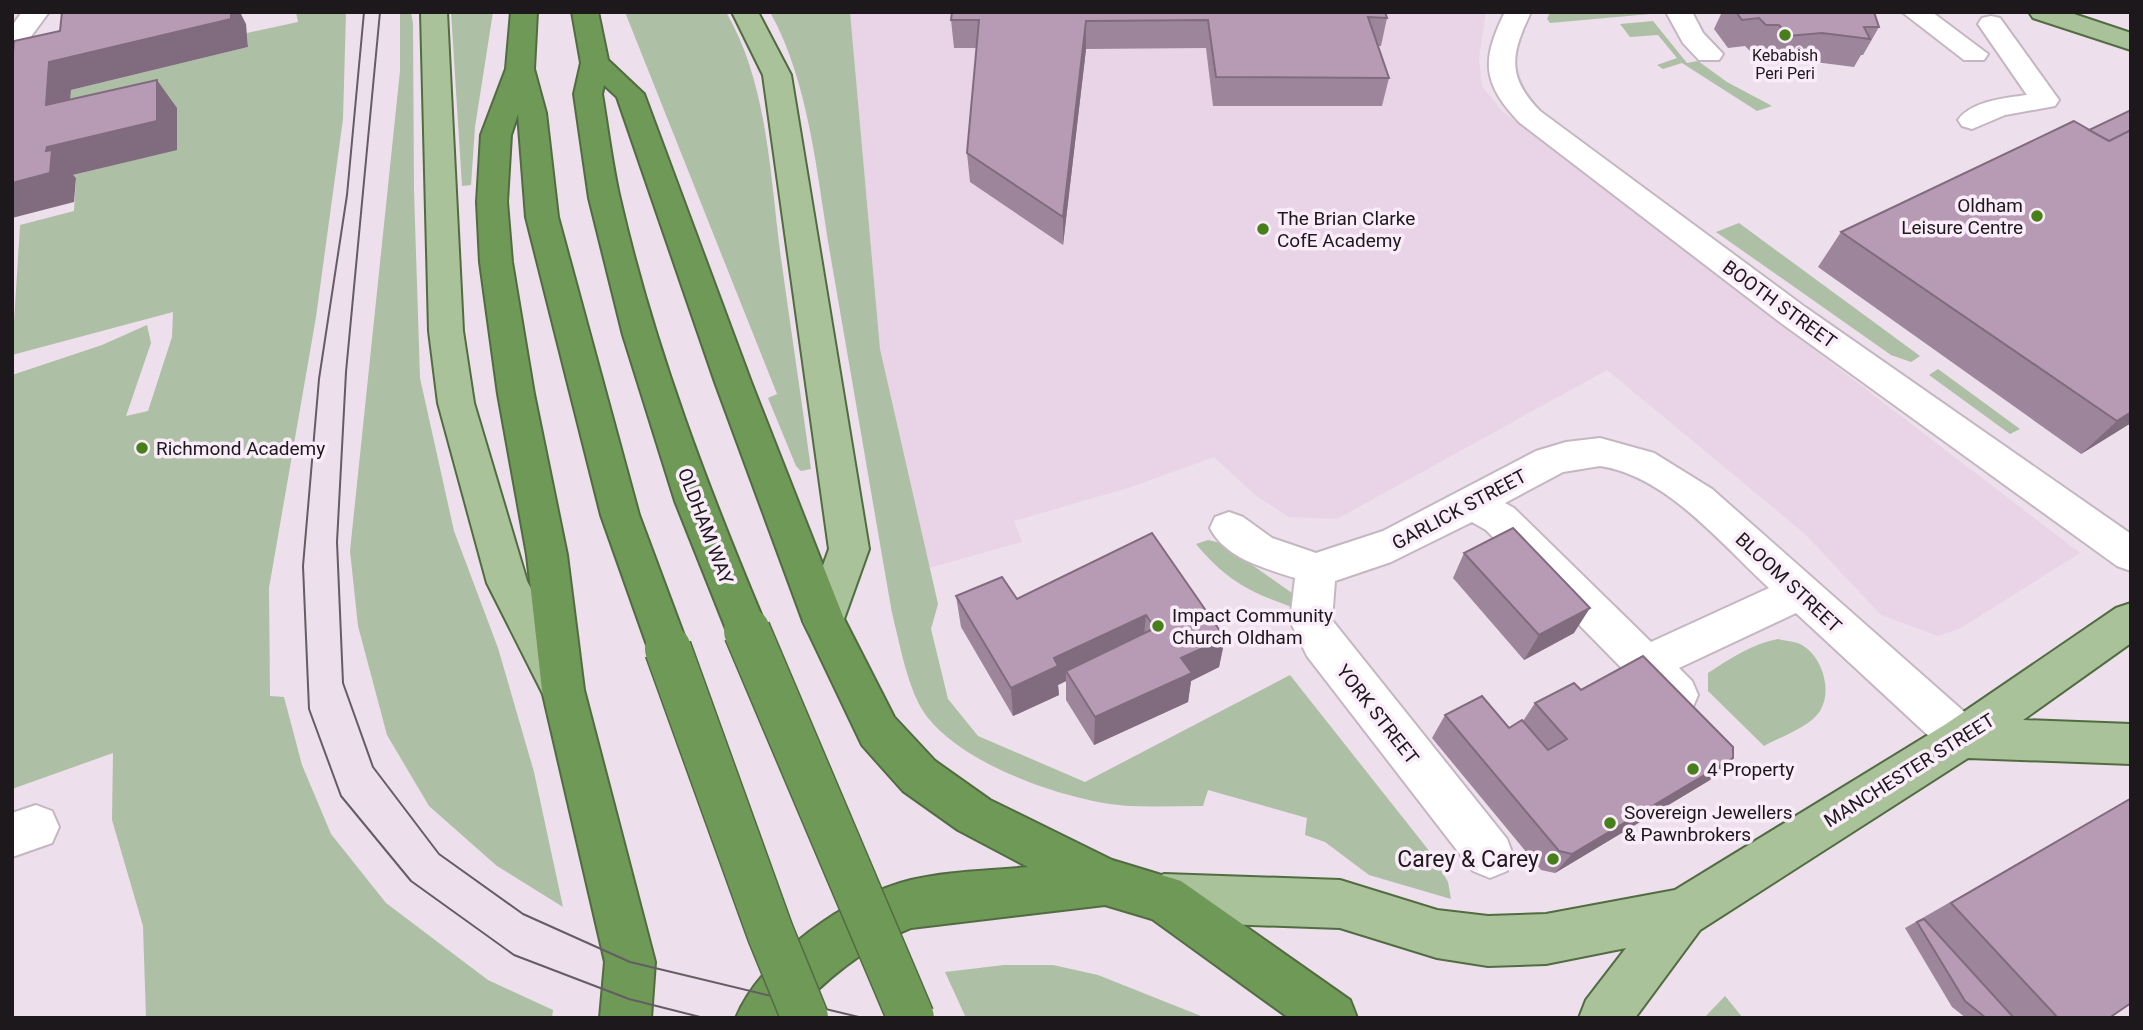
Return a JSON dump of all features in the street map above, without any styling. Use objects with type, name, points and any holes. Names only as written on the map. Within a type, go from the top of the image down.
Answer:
[{"type":"highway","points":[[524,12],[520,69],[496,135],[492,202],[495,250],[516,394],[547,555],[563,690],[630,962],[625,1018]]},
{"type":"highway","name":"OLDHAM WAY","points":[[585,12],[595,63],[589,94],[604,198],[640,335],[694,502],[911,1018]]},
{"type":"highway","points":[[595,63],[630,94],[733,382],[824,621],[878,731],[919,776],[975,815],[1105,882]]},
{"type":"highway","points":[[520,69],[532,113],[542,217],[620,515],[770,932],[805,1018]]},
{"type":"highway","name":"MANCHESTER STREET","points":[[761,1018],[774,998],[821,955],[873,919],[911,904],[1105,882],[1164,898],[1332,1018]]},
{"type":"main road","points":[[434,12],[446,331],[456,403],[483,490],[507,583],[563,690]]},
{"type":"main road","points":[[745,12],[777,75],[849,548],[824,621]]},
{"type":"main road","points":[[2042,12],[2131,42]]},
{"type":"main road","points":[[2120,12],[2131,23]]},
{"type":"main road","name":"MANCHESTER STREET","points":[[1604,1018],[1683,913],[1962,738],[2131,620]]},
{"type":"main road","points":[[1962,738],[2131,744]]},
{"type":"main road","name":"MANCHESTER STREET","points":[[1164,898],[1340,904],[1437,934],[1488,941],[1546,939],[1683,913]]},
{"type":"street","points":[[12,44],[36,12]]},
{"type":"street","points":[[1679,12],[1692,37],[1709,54]]},
{"type":"street","points":[[1915,12],[1974,54]]},
{"type":"street","name":"BOOTH STREET","points":[[1513,21],[1500,70],[1502,84],[1510,99],[1530,117],[1793,314],[2131,555]]},
{"type":"street","points":[[1972,120],[1998,108],[2045,100],[1991,24]]},
{"type":"street","name":"GARLICK STREET","points":[[1316,569],[1353,562],[1375,552],[1555,458],[1602,452]]},
{"type":"street","name":"BLOOM STREET","points":[[1602,452],[1657,469],[1699,500],[1962,738]]},
{"type":"street","points":[[1472,503],[1500,519],[1648,663],[1704,725]]},
{"type":"street","points":[[1229,528],[1258,548],[1316,569]]},
{"type":"street","name":"YORK STREET","points":[[1316,569],[1311,621],[1322,643],[1490,855]]},
{"type":"street","points":[[1648,663],[1800,592]]},
{"type":"shaded area","name":"The Brian Clarke CofE Academy","points":[[850,12],[1486,12],[1479,58],[1482,86],[1501,110],[2080,553],[1961,628],[1938,636],[1881,615],[1805,534],[1607,370],[1337,519],[1289,517],[1255,495],[1214,457],[1131,487],[1014,521],[1022,542],[929,568],[880,349]]},
{"type":"green space","name":"Richmond Academy","points":[[296,12],[346,12],[343,119],[316,317],[269,588],[270,696],[284,697],[302,765],[331,834],[386,903],[488,980],[553,1010],[552,1018],[146,1018],[143,926],[112,820],[113,753],[12,789],[12,375],[102,345],[147,325],[151,343],[126,416],[148,411],[172,337],[173,312],[12,355],[20,225],[74,211],[76,179],[70,176],[177,149],[177,108],[68,133],[71,90],[248,47],[247,33],[298,22]]},
{"type":"green space","points":[[400,12],[411,12],[413,24],[414,191],[420,378],[454,531],[498,648],[534,772],[563,907],[497,866],[429,806],[387,735],[358,626],[350,551],[400,71]]},
{"type":"green space","points":[[451,12],[493,12],[475,127],[471,185],[462,186]]},
{"type":"green space","points":[[625,12],[726,12],[740,39],[765,128],[811,469],[801,471],[796,466],[768,398],[777,394]]},
{"type":"green space","points":[[770,12],[850,12],[880,349],[938,604],[931,629],[948,699],[978,736],[1085,782],[1290,675],[1434,857],[1448,882],[1451,899],[1369,875],[1325,842],[1305,835],[1307,818],[1208,790],[1203,806],[1129,806],[1078,797],[1049,789],[992,766],[945,735],[928,718],[910,682],[892,613],[803,98],[783,39]]},
{"type":"green space","points":[[1550,12],[1650,14],[1550,23],[1547,19]]},
{"type":"green space","points":[[1653,21],[1687,63],[1698,61],[1727,82],[1772,106],[1757,111],[1682,63],[1663,69],[1657,65],[1677,58],[1658,35],[1630,37],[1620,24]]},
{"type":"green space","points":[[1739,223],[1920,356],[1911,362],[1891,355],[1716,232]]},
{"type":"green space","points":[[1938,369],[2020,429],[2010,434],[1929,375]]},
{"type":"green space","points":[[1208,540],[1221,543],[1292,593],[1296,602],[1292,607],[1251,590],[1228,576],[1196,544]]},
{"type":"green space","points":[[1778,639],[1800,644],[1814,656],[1825,683],[1824,703],[1815,717],[1802,727],[1764,746],[1708,691],[1708,673],[1750,648]]},
{"type":"green space","points":[[1004,965],[1053,965],[1098,975],[1206,1018],[966,1018],[945,972]]},
{"type":"green space","points":[[1725,996],[1743,1018],[1704,1018]]},
{"type":"building","points":[[62,12],[231,12],[231,19],[49,62],[46,105],[157,80],[157,121],[47,147],[46,151],[52,150],[50,173],[12,183],[14,41],[60,31]]},
{"type":"building","points":[[952,12],[1385,12],[1387,18],[1368,17],[1389,78],[1216,77],[1208,20],[1086,21],[1063,217],[967,153],[979,20],[951,20]]},
{"type":"building","points":[[1736,12],[1874,12],[1879,27],[1864,27],[1870,39],[1822,33],[1788,36],[1779,25],[1766,25],[1759,18],[1742,20]]},
{"type":"building","points":[[2131,110],[2131,130],[2109,141],[2089,130]]},
{"type":"building","points":[[2074,121],[2109,141],[2131,130],[2131,412],[2117,421],[1841,232]]},
{"type":"building","points":[[1513,528],[1590,608],[1539,635],[1464,553]]},
{"type":"building","points":[[1152,533],[1225,638],[1181,658],[1192,673],[1095,717],[1066,671],[1155,628],[1146,615],[1054,658],[1058,666],[1011,688],[956,596],[1002,577],[1017,599]]},
{"type":"building","points":[[1643,656],[1733,747],[1733,758],[1572,854],[1559,851],[1445,715],[1482,696],[1509,728],[1522,720],[1548,750],[1567,739],[1535,703],[1574,683],[1581,690]]},
{"type":"building","points":[[2130,799],[2131,1003],[2109,1018],[2058,1018],[1951,903]]},
{"type":"building","points":[[1924,919],[2014,1018],[1986,1018],[1965,1001],[1917,922]]},
{"type":"tram line","points":[[364,12],[347,195],[319,379],[303,566],[309,709],[341,796],[411,881],[514,955],[629,999],[704,1018]]},
{"type":"tram line","points":[[380,12],[346,372],[337,542],[343,683],[373,767],[439,854],[523,914],[630,962],[863,1018]]},
{"type":"place","name":"Kebabish Peri Peri","points":[[1785,35]]},
{"type":"place","name":"Oldham Leisure Centre","points":[[2037,216]]},
{"type":"place","name":"The Brian Clarke CofE Academy","points":[[1263,229]]},
{"type":"place","name":"Richmond Academy","points":[[142,448]]},
{"type":"place","name":"Impact Community Church Oldham","points":[[1158,626]]},
{"type":"place","name":"4 Property","points":[[1693,769]]},
{"type":"place","name":"Sovereign Jewellers & Pawnbrokers","points":[[1610,823]]},
{"type":"place","name":"Carey & Carey","points":[[1553,859]]}]
